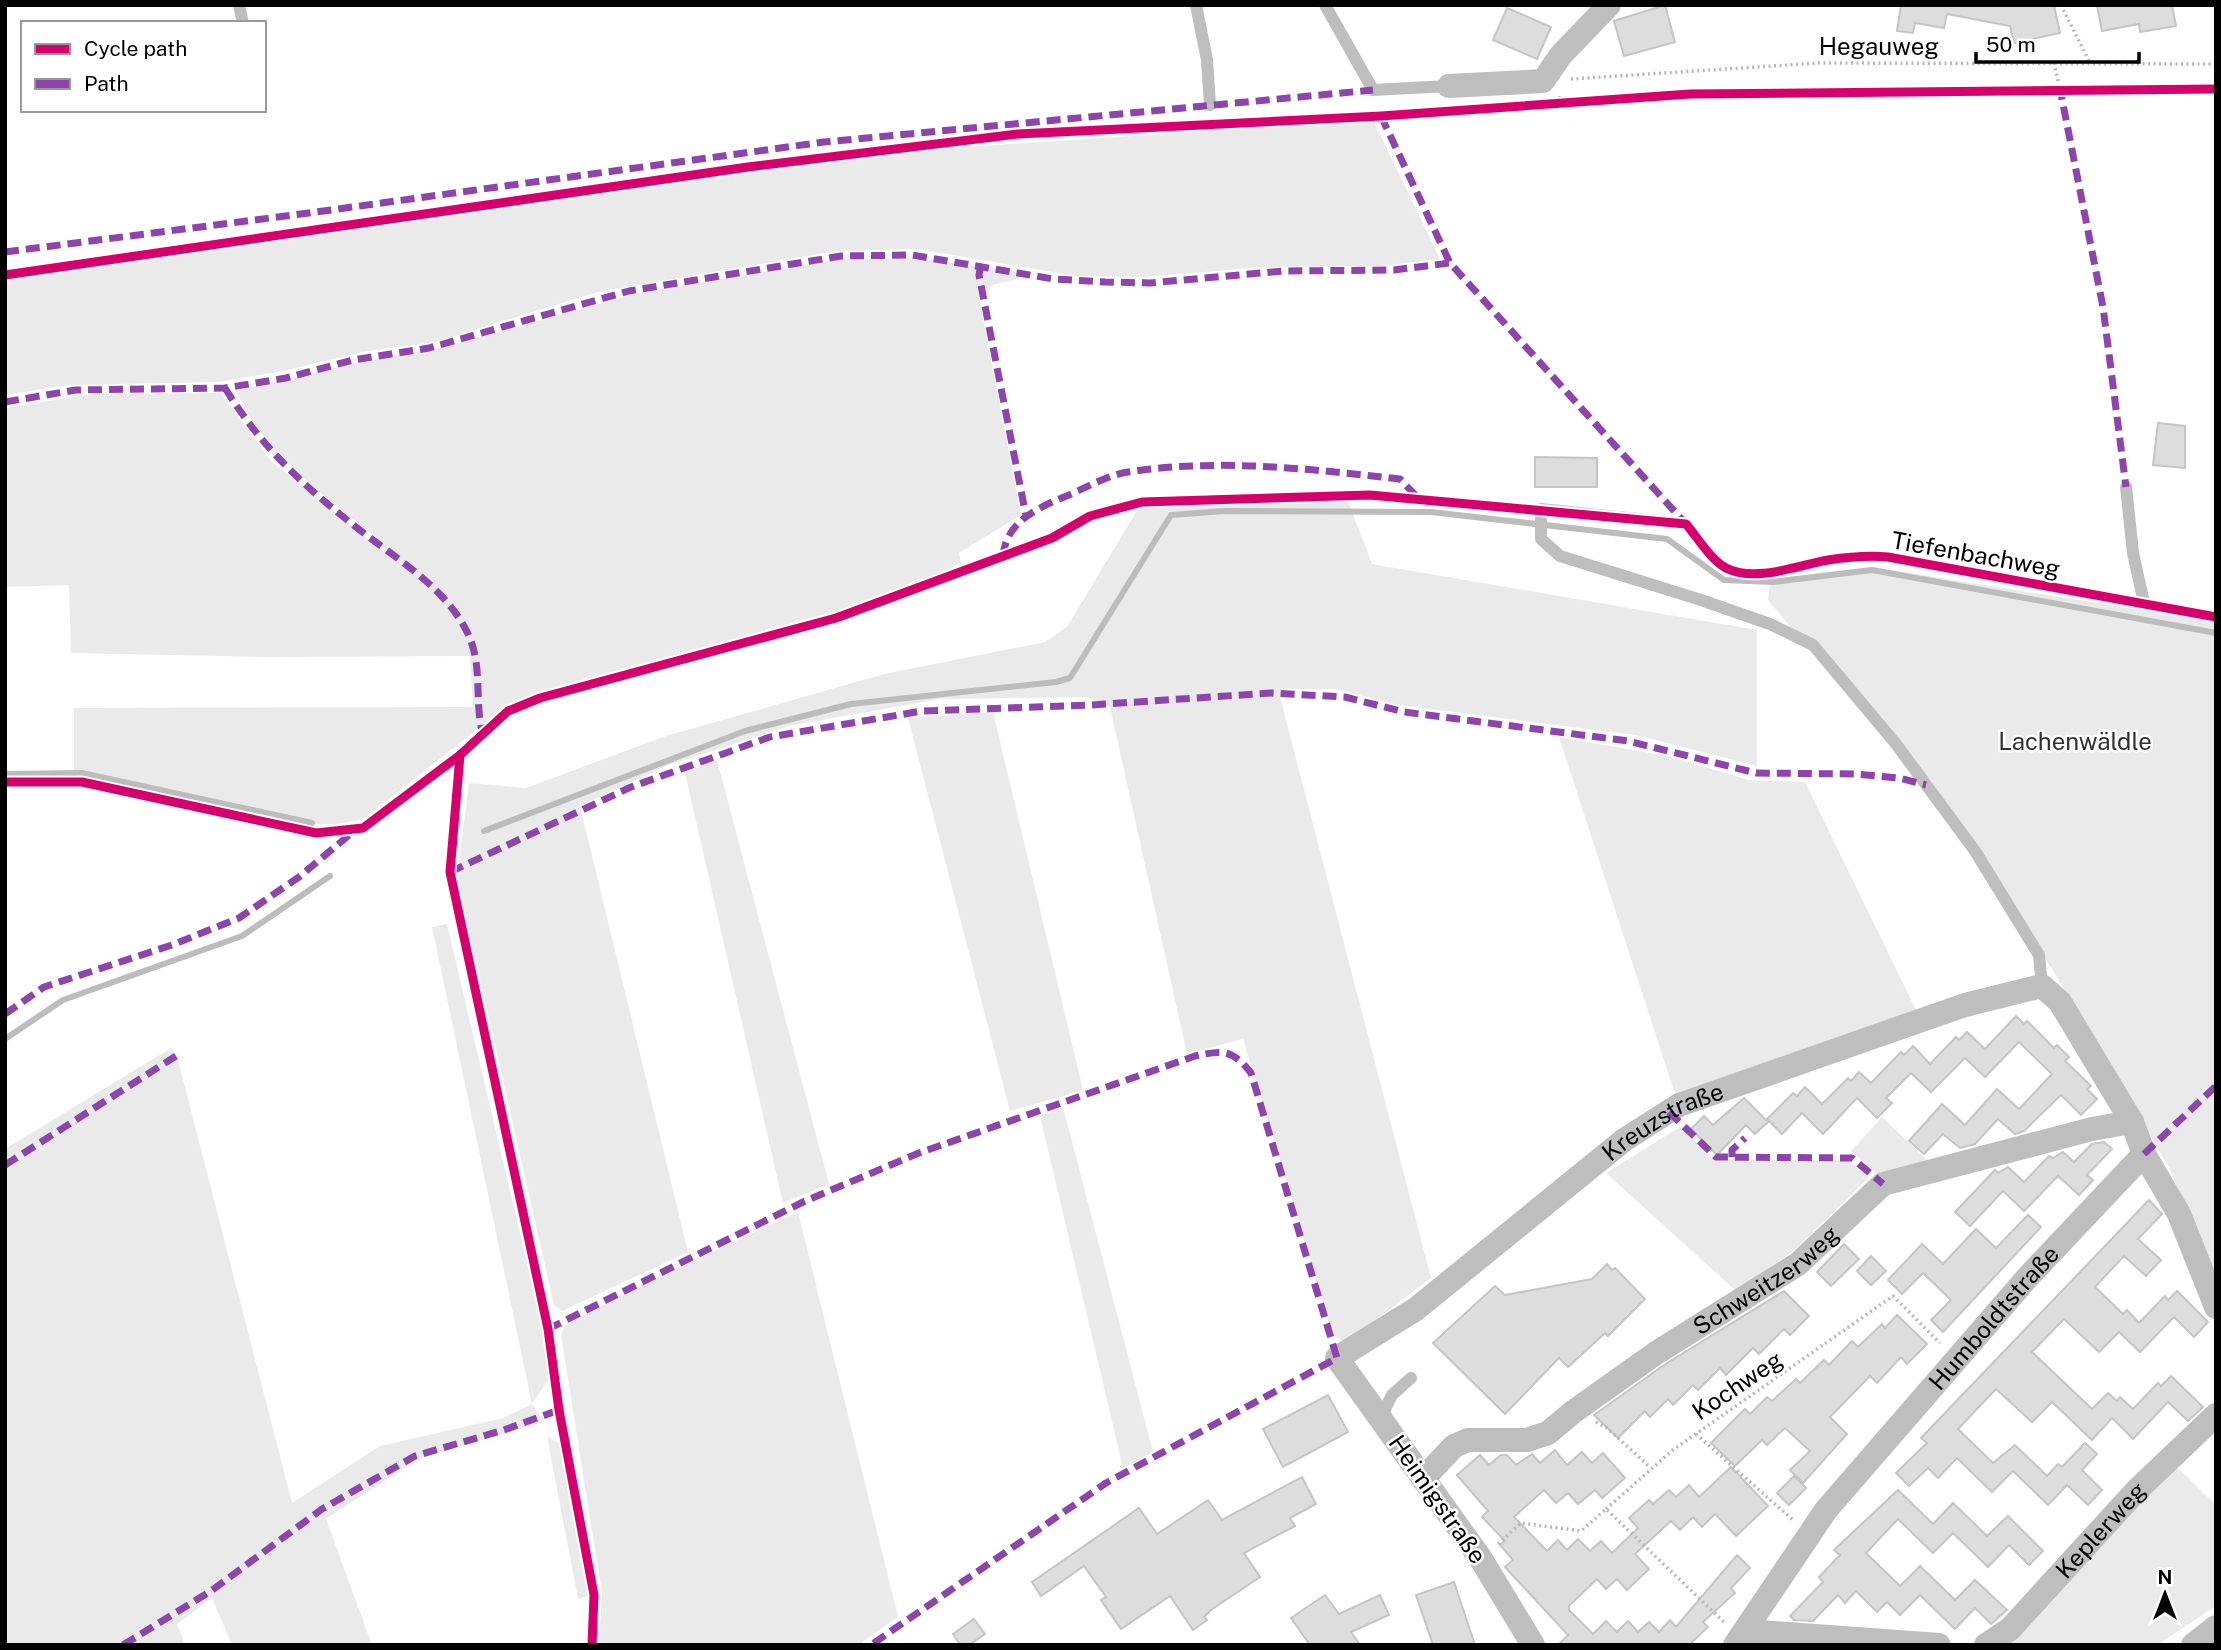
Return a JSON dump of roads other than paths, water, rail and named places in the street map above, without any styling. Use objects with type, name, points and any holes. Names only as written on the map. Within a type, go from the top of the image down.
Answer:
[{"type":"street","points":[[1450,86],[1543,81],[1561,55],[1609,5]]},
{"type":"street","points":[[2042,986],[2060,1002],[2132,1122],[2144,1154],[2179,1214],[2216,1307]]},
{"type":"street","name":"Kreuzstraße","points":[[1337,1358],[1416,1309],[1580,1186],[1624,1140],[1679,1105],[1965,1005],[2042,986]]},
{"type":"street","name":"Schweitzerweg","points":[[1423,1479],[1454,1446],[1468,1440],[1527,1440],[1548,1433],[1656,1353],[1798,1264],[1884,1185],[2092,1129],[2132,1122]]},
{"type":"street","name":"Humboldtstraße","points":[[1740,1638],[1826,1510],[2028,1278],[2144,1154]]},
{"type":"street","name":"Heimigstraße","points":[[1337,1358],[1481,1559],[1533,1645]]},
{"type":"street","name":"Keplerweg","points":[[1986,1645],[2010,1629],[2136,1491],[2216,1415]]},
{"type":"street","points":[[2193,1645],[2216,1628]]},
{"type":"street","points":[[1740,1638],[1939,1645]]},
{"type":"lane","points":[[1196,5],[1207,60],[1210,105]]},
{"type":"lane","points":[[1325,5],[1373,90],[1450,86]]},
{"type":"lane","points":[[2126,486],[2133,553],[2144,603]]},
{"type":"lane","name":"Tiefenbachweg","points":[[2042,986],[2039,955],[1975,851],[1896,744],[1813,645],[1734,611],[1560,556],[1541,539],[1541,509],[1686,524],[1716,560],[1728,569],[1740,572],[1786,569],[1849,557],[1888,557],[2216,617]]},
{"type":"lane","points":[[1381,1417],[1391,1395],[1411,1378]]},
{"type":"waterway","points":[[484,831],[745,731],[851,704],[1056,682],[1070,678],[1171,515],[1225,511],[1431,512],[1667,539],[1724,580],[1773,582],[1872,570],[2216,633]]},
{"type":"waterway","points":[[5,774],[82,773],[312,823]]},
{"type":"waterway","points":[[5,1039],[63,1000],[242,936],[330,876]]},
{"type":"park label","name":"Lachenwäldle","points":[[2075,741]]}]
